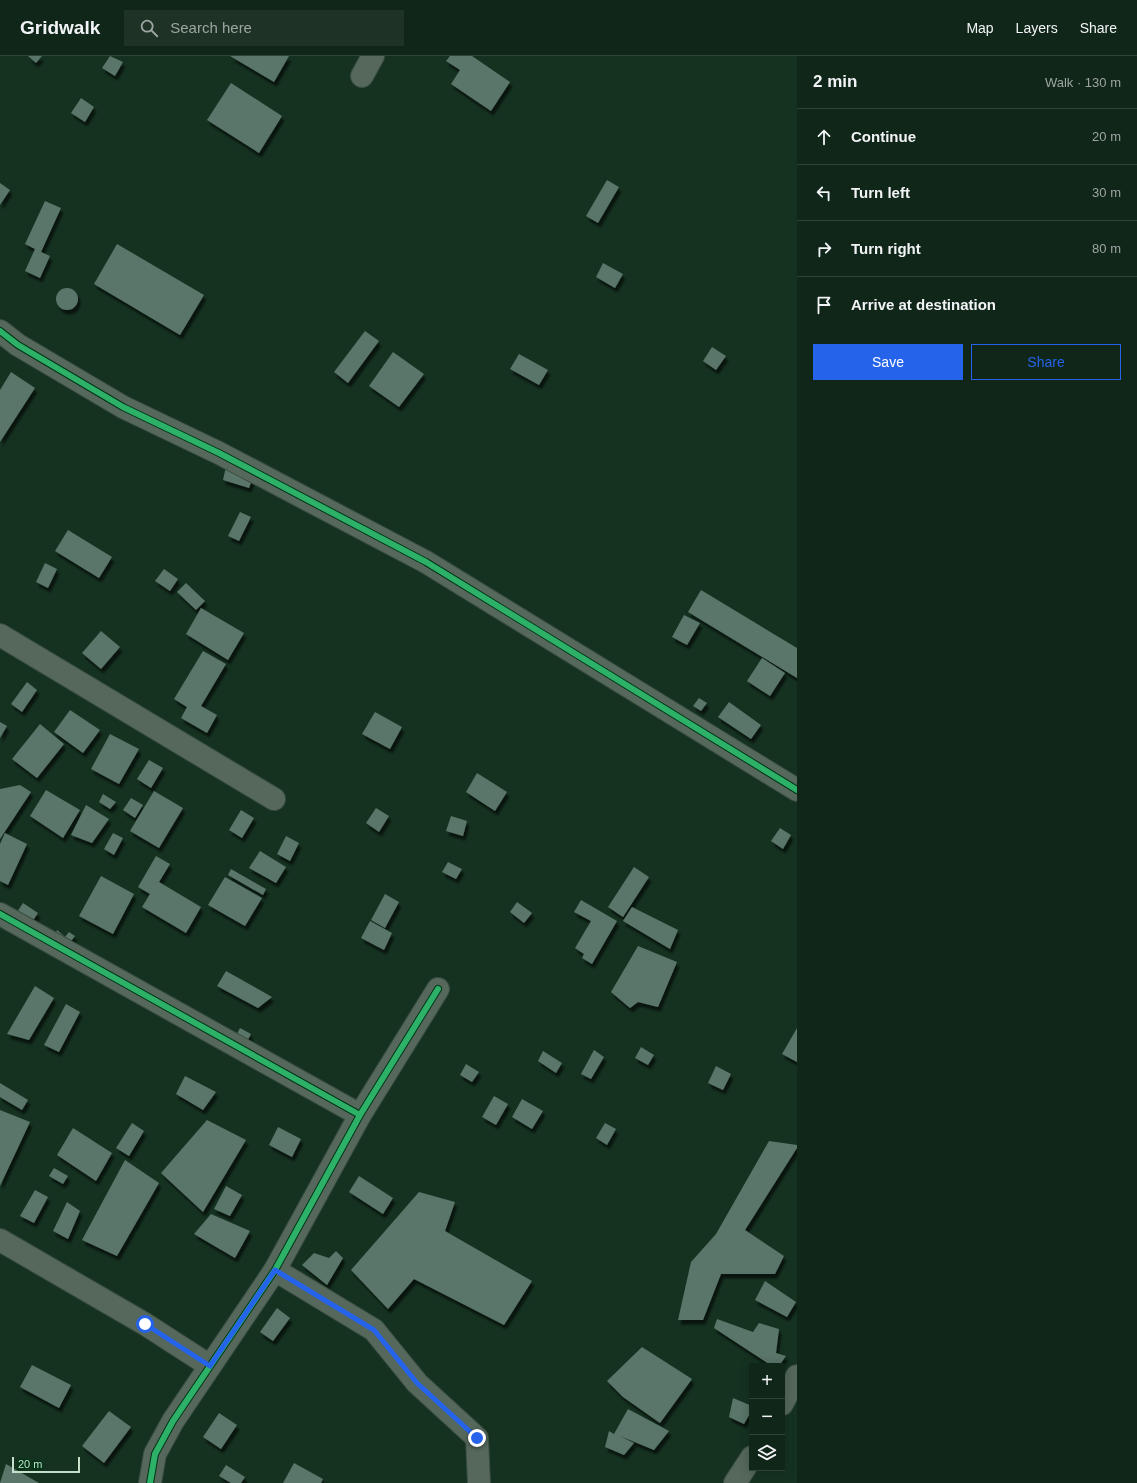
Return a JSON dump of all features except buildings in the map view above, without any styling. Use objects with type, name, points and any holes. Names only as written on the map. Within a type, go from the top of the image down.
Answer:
[{"type":"street","points":[[362,76],[373,56]]},
{"type":"street","points":[[0,331],[18,345],[123,407],[218,453],[426,562],[797,790]]},
{"type":"street","points":[[0,635],[274,799]]},
{"type":"street","points":[[0,914],[360,1115]]},
{"type":"street","points":[[150,1483],[155,1454],[173,1421],[275,1270],[360,1115],[438,989]]},
{"type":"street","points":[[0,1240],[145,1324],[210,1366]]},
{"type":"street","points":[[275,1270],[374,1330],[417,1383],[477,1438],[479,1483]]},
{"type":"street","points":[[785,1399],[797,1376]]},
{"type":"street","points":[[735,1483],[749,1462]]},
{"type":"cycle path","points":[[0,331],[18,345],[123,407],[219,453],[426,562],[797,790]]},
{"type":"cycle path","points":[[0,914],[360,1115]]},
{"type":"cycle path","points":[[150,1483],[155,1454],[173,1421],[275,1270],[360,1115],[438,989]]},
{"type":"route","points":[[145,1324],[210,1366],[275,1270],[374,1330],[417,1383],[477,1438]]}]
